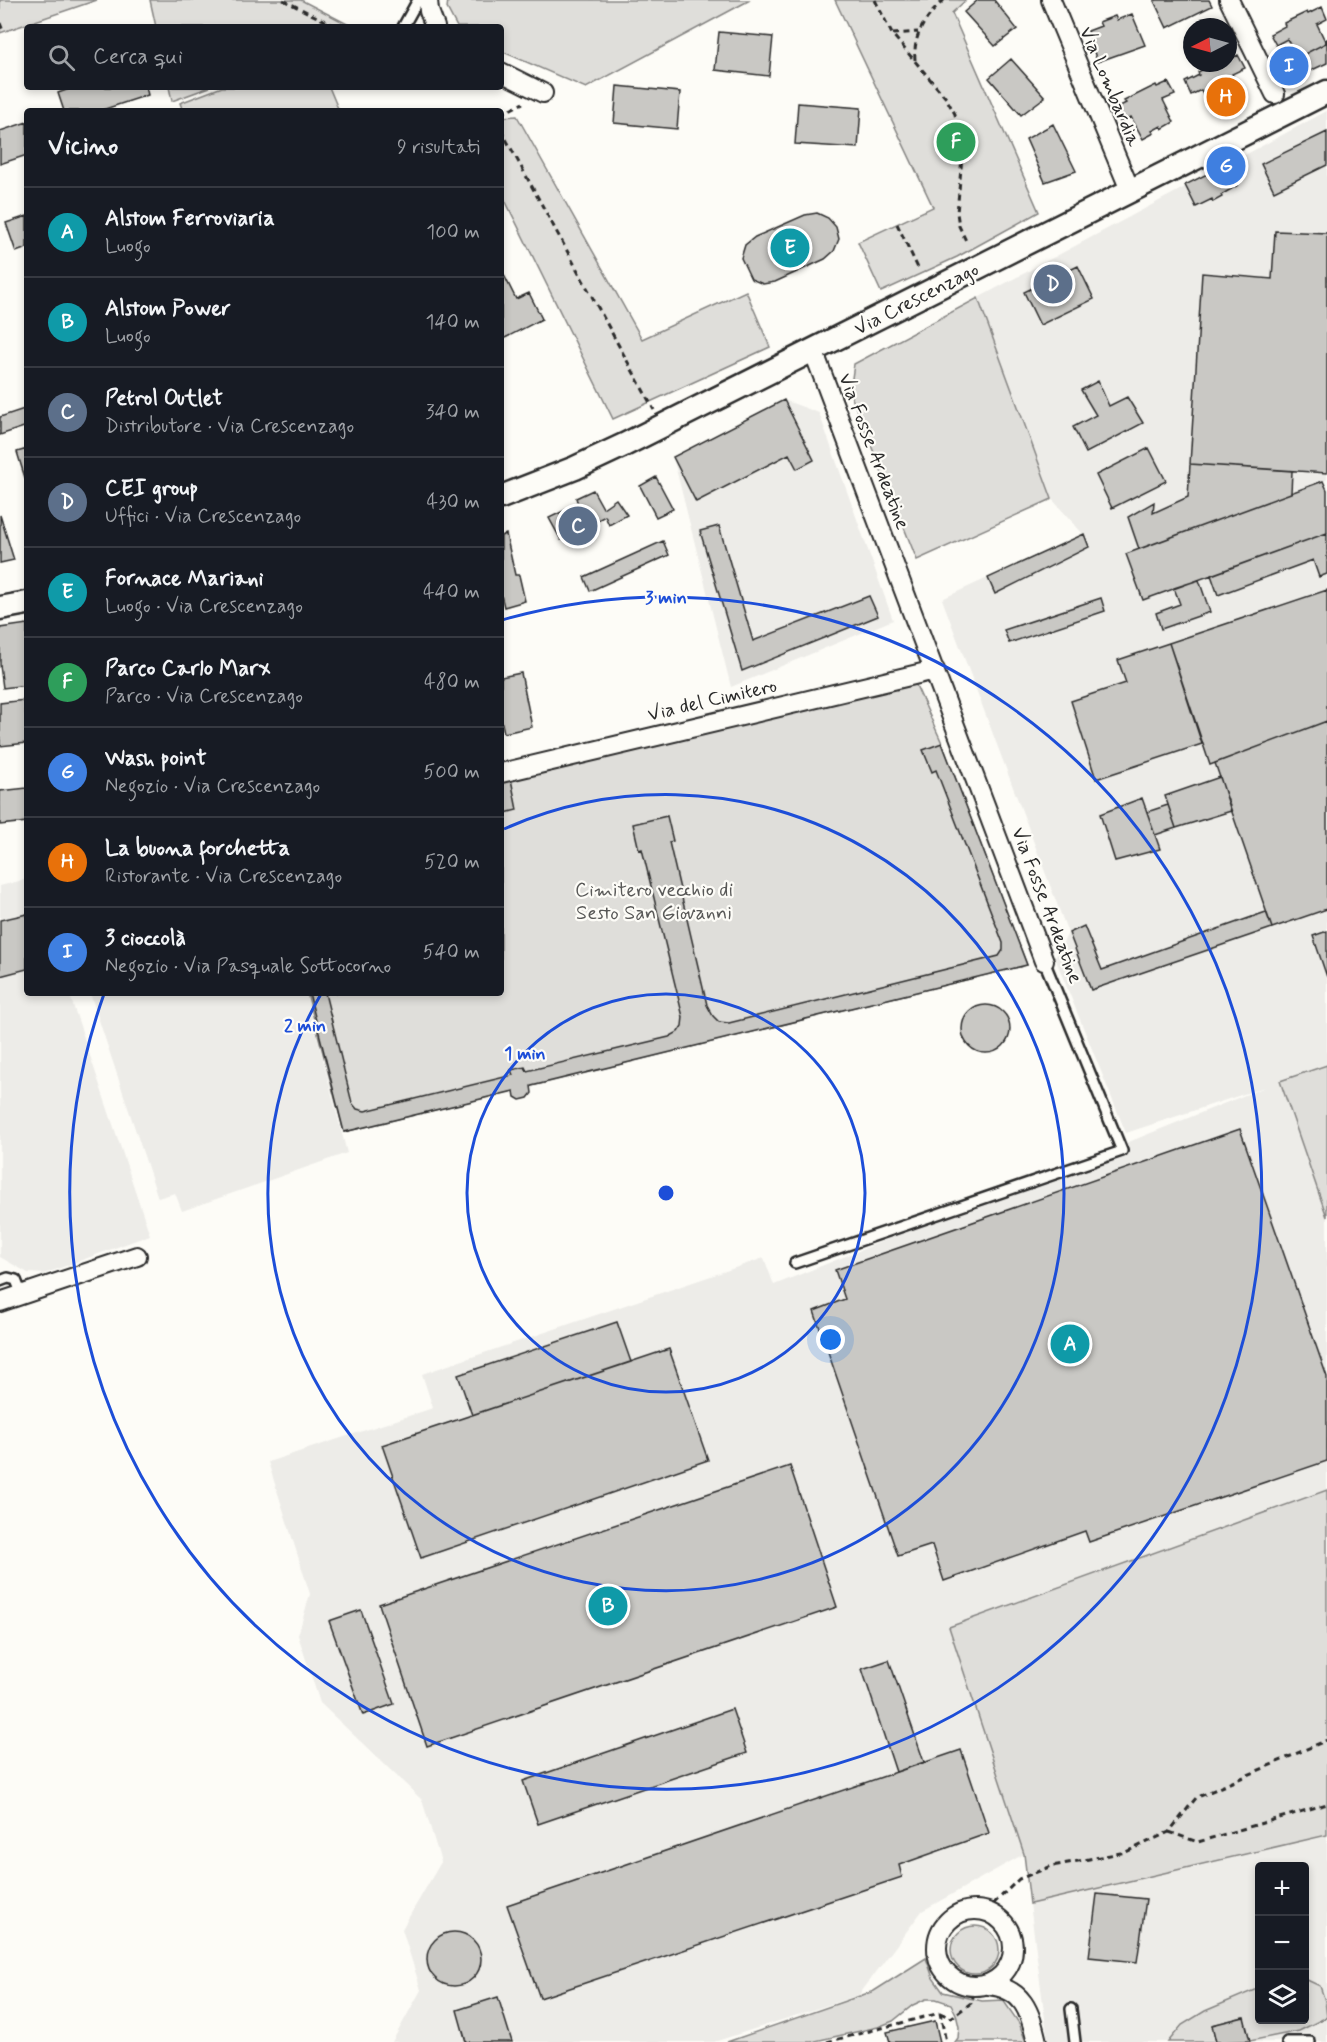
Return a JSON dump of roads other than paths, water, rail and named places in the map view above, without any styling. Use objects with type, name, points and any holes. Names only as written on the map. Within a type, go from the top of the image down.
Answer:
[{"type":"street","points":[[428,0],[434,24]]},
{"type":"street","name":"Via Lombardia","points":[[1051,0],[1130,190]]},
{"type":"street","points":[[1228,0],[1275,94]]},
{"type":"street","points":[[504,74],[543,93]]},
{"type":"street","name":"Via Crescenzago","points":[[504,496],[575,468],[663,425],[1327,92]]},
{"type":"street","name":"Via Fosse Ardeatine","points":[[813,350],[1044,961]]},
{"type":"street","points":[[0,608],[24,604]]},
{"type":"street","name":"Via del Cimitero","points":[[504,772],[934,670]]},
{"type":"street","points":[[0,1302],[137,1256]]},
{"type":"street","points":[[1020,1998],[1006,1988],[956,1982],[946,1975],[938,1958],[937,1940],[942,1928],[956,1915],[973,1910],[986,1911],[1006,1925],[1012,1936],[1013,1977],[1020,1998],[1031,2018],[1037,2042]]},
{"type":"street","points":[[982,1986],[998,1980],[1011,1961]]},
{"type":"lane","points":[[405,24],[418,0]]},
{"type":"lane","name":"Via Fosse Ardeatine","points":[[795,1263],[1122,1151],[1044,961]]},
{"type":"lane","points":[[0,1281],[8,1278],[16,1280],[22,1295]]},
{"type":"lane","points":[[1071,2009],[1075,2042]]},
{"type":"lane","points":[[1287,2042],[1310,2042]]},
{"type":"place","name":"3 cioccolà","points":[[1289,66]]},
{"type":"place","name":"La buona forchetta","points":[[1226,97]]},
{"type":"place","name":"Parco Carlo Marx","points":[[956,142]]},
{"type":"place","name":"Wash point","points":[[1226,166]]},
{"type":"place","name":"Fornace Mariani","points":[[790,248]]},
{"type":"place","name":"CEI group","points":[[1053,284]]},
{"type":"place","name":"Petrol Outlet","points":[[578,526]]},
{"type":"place","name":"Alstom Ferroviaria","points":[[1070,1344]]},
{"type":"place","name":"Alstom Power","points":[[608,1606]]},
{"type":"park label","name":"Cimitero vecchio di Sesto San Giovanni","points":[[654,900]]}]
